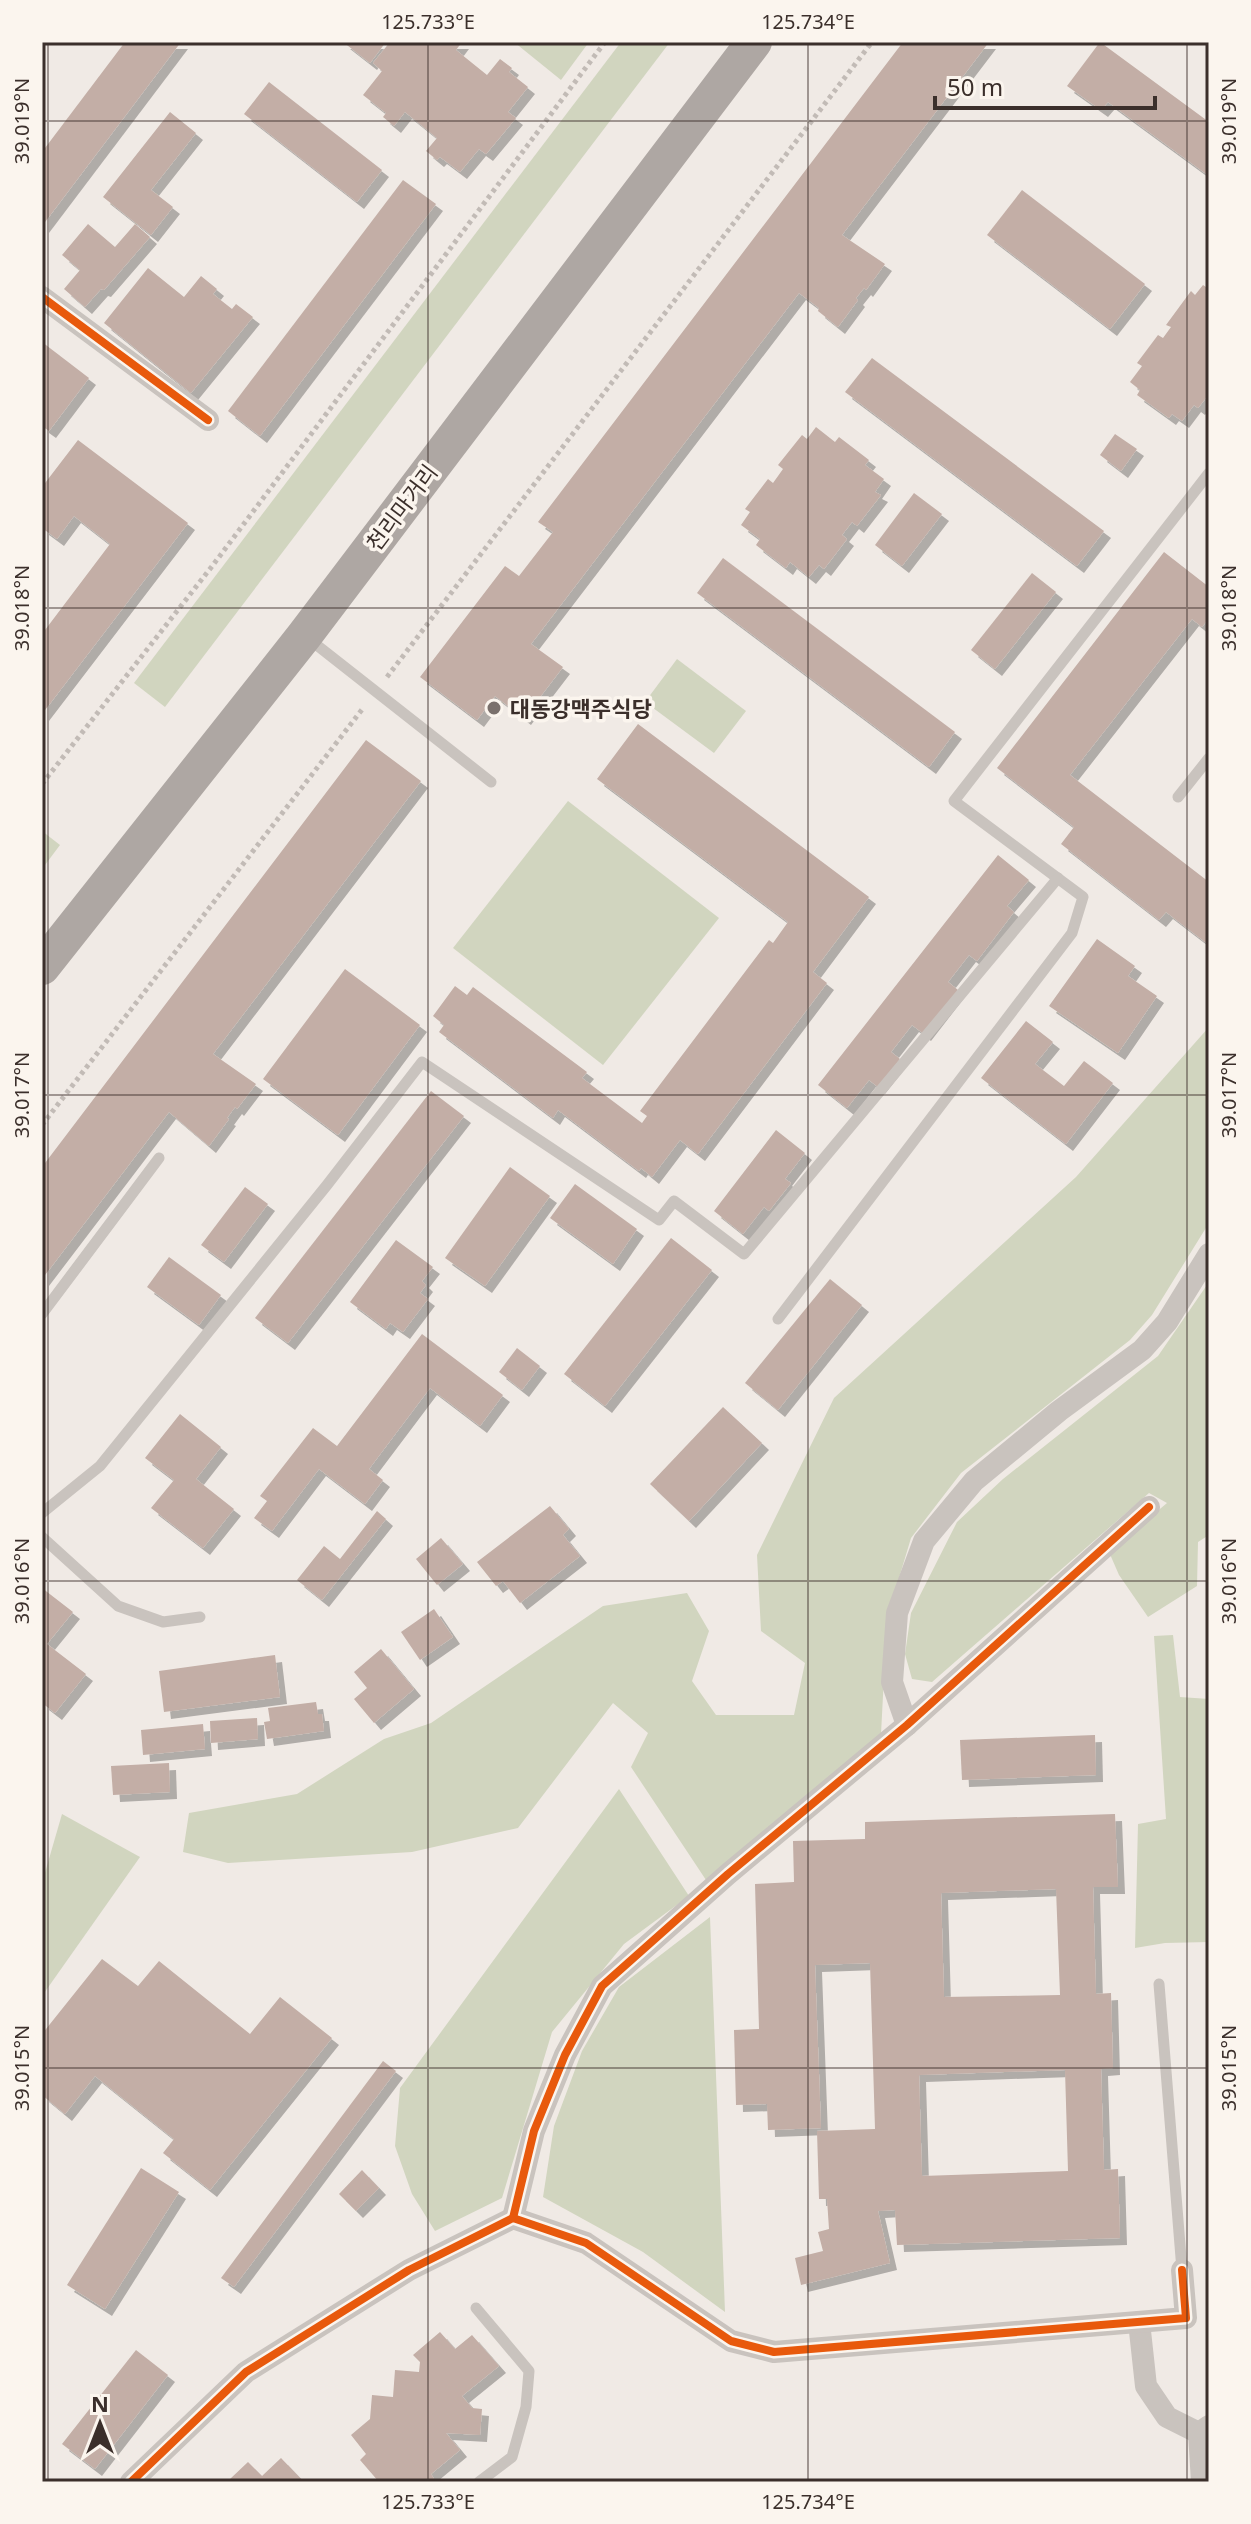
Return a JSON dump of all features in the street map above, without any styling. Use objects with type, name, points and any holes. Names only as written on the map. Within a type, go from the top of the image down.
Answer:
[{"type":"main road","name":"천리마거리","points":[[42,967],[304,636],[754,42]]},
{"type":"street","points":[[42,297],[208,420]]},
{"type":"street","points":[[907,1725],[892,1682],[897,1613],[924,1541],[974,1481],[1059,1411],[1142,1350],[1167,1322],[1209,1254]]},
{"type":"street","points":[[513,2218],[534,2131],[565,2055],[602,1986],[728,1874],[907,1725],[1149,1507]]},
{"type":"street","points":[[131,2482],[246,2372],[409,2270],[513,2218],[586,2243],[731,2341],[774,2352],[1186,2318],[1182,2270]]},
{"type":"street","points":[[1139,2322],[1146,2386],[1167,2417],[1204,2430],[1202,2482]]},
{"type":"lane","points":[[778,1319],[1072,933],[1083,897],[954,801],[1209,473]]},
{"type":"lane","points":[[304,636],[491,782]]},
{"type":"lane","points":[[1178,797],[1209,758]]},
{"type":"lane","points":[[42,1513],[100,1466],[422,1062],[659,1220],[674,1201],[744,1254],[1058,878]]},
{"type":"lane","points":[[42,1314],[159,1158]]},
{"type":"lane","points":[[42,1537],[118,1606],[163,1622],[200,1617]]},
{"type":"lane","points":[[1159,1984],[1182,2270]]},
{"type":"lane","points":[[476,2308],[529,2371],[526,2407],[512,2457],[479,2482]]},
{"type":"path","points":[[42,784],[213,565],[605,42]]},
{"type":"path","points":[[42,1125],[872,42]]},
{"type":"green space","points":[[514,42],[589,42],[561,80]]},
{"type":"green space","points":[[621,42],[670,42],[165,707],[134,683]]},
{"type":"green space","points":[[677,659],[746,711],[714,753],[645,702]]},
{"type":"green space","points":[[568,801],[719,918],[603,1065],[453,948]]},
{"type":"green space","points":[[42,831],[60,845],[42,869]]},
{"type":"green space","points":[[1209,1027],[1209,1223],[1152,1315],[1130,1340],[961,1473],[911,1538],[887,1618],[881,1734],[706,1880],[631,1767],[648,1733],[613,1703],[518,1828],[412,1852],[228,1863],[183,1852],[189,1813],[297,1794],[384,1739],[431,1723],[603,1606],[687,1593],[709,1631],[692,1681],[716,1715],[794,1715],[805,1663],[761,1631],[757,1555],[834,1398],[1076,1177]]},
{"type":"green space","points":[[1209,1282],[1209,1535],[1198,1542],[1197,1586],[1148,1617],[1119,1575],[1109,1552],[1167,1503],[1149,1493],[932,1682],[912,1679],[905,1654],[911,1613],[957,1522],[1003,1479],[1158,1356]]},
{"type":"green space","points":[[1173,1635],[1180,1697],[1209,1699],[1209,1942],[1165,1943],[1135,1948],[1138,1824],[1166,1819],[1154,1636]]},
{"type":"green space","points":[[619,1789],[689,1896],[624,1944],[552,2032],[502,2198],[435,2231],[412,2194],[395,2146],[400,2088]]},
{"type":"green space","points":[[62,1814],[140,1857],[42,1996],[42,1883]]},
{"type":"green space","points":[[710,1917],[725,2312],[643,2252],[543,2197],[554,2126],[582,2051],[619,1987]]},
{"type":"building","points":[[125,42],[181,42],[42,226],[42,152]]},
{"type":"building","points":[[343,42],[386,42],[370,63]]},
{"type":"building","points":[[390,42],[462,42],[456,50],[487,75],[500,59],[512,68],[509,72],[528,87],[508,112],[516,118],[486,154],[479,149],[460,172],[426,151],[437,138],[405,112],[394,126],[383,117],[386,113],[363,95],[382,71],[373,63]]},
{"type":"building","points":[[903,42],[989,42],[842,235],[885,264],[866,290],[864,288],[856,298],[858,300],[838,327],[799,293],[531,644],[563,667],[524,718],[495,696],[477,720],[420,677],[505,566],[519,576],[553,532],[538,522]]},
{"type":"building","points":[[1100,42],[1209,122],[1209,176],[1108,102],[1101,110],[1067,86]]},
{"type":"building","points":[[269,82],[382,170],[357,202],[244,114]]},
{"type":"building","points":[[170,112],[196,133],[151,190],[173,207],[151,235],[103,197]]},
{"type":"building","points":[[403,180],[436,204],[260,436],[228,411]]},
{"type":"building","points":[[1022,190],[1145,284],[1110,329],[987,235]]},
{"type":"building","points":[[88,224],[115,247],[135,224],[150,237],[85,307],[64,289],[80,270],[62,255]]},
{"type":"building","points":[[148,268],[184,297],[201,276],[217,289],[213,294],[232,309],[236,304],[253,317],[191,393],[104,323]]},
{"type":"building","points":[[1203,285],[1209,289],[1209,394],[1198,408],[1194,405],[1182,421],[1172,414],[1169,418],[1137,395],[1140,390],[1130,382],[1142,366],[1137,363],[1158,335],[1163,338],[1171,327],[1166,325],[1191,291],[1195,295]]},
{"type":"building","points":[[42,342],[89,378],[49,431],[42,426]]},
{"type":"building","points":[[872,358],[1104,531],[1077,566],[845,392]]},
{"type":"building","points":[[816,427],[835,442],[839,437],[869,460],[865,465],[884,479],[875,492],[881,495],[857,526],[852,522],[842,535],[847,539],[824,569],[819,565],[809,577],[790,562],[786,568],[756,545],[760,539],[741,525],[750,512],[745,509],[768,479],[773,483],[783,469],[778,465],[802,435],[807,439]]},
{"type":"building","points":[[1115,434],[1137,449],[1121,471],[1100,455]]},
{"type":"building","points":[[78,440],[188,523],[42,714],[42,634],[110,544],[74,516],[57,539],[42,528],[42,487]]},
{"type":"building","points":[[914,493],[942,514],[902,566],[875,545]]},
{"type":"building","points":[[1164,552],[1209,587],[1209,618],[1202,627],[1192,619],[1070,775],[1209,882],[1209,945],[1166,912],[1159,920],[1061,844],[1074,827],[997,768]]},
{"type":"building","points":[[723,558],[955,732],[929,767],[697,593]]},
{"type":"building","points":[[1032,573],[1056,592],[995,669],[971,650]]},
{"type":"building","points":[[638,724],[869,897],[813,972],[827,983],[698,1154],[680,1140],[652,1177],[641,1168],[639,1171],[558,1110],[553,1118],[439,1032],[444,1025],[433,1016],[455,986],[467,995],[473,987],[587,1072],[582,1078],[642,1123],[647,1116],[640,1111],[769,940],[773,943],[788,922],[597,779]]},
{"type":"building","points":[[366,740],[421,781],[213,1054],[256,1084],[237,1109],[235,1107],[209,1146],[169,1112],[42,1279],[42,1167]]},
{"type":"building","points":[[998,855],[1029,880],[1007,906],[1014,912],[977,961],[969,955],[948,982],[958,990],[924,1034],[912,1025],[891,1052],[900,1059],[878,1087],[869,1080],[847,1108],[818,1085]]},
{"type":"building","points":[[1097,939],[1135,966],[1128,976],[1157,996],[1118,1053],[1049,1006]]},
{"type":"building","points":[[345,969],[420,1025],[338,1135],[263,1079]]},
{"type":"building","points":[[1026,1021],[1053,1042],[1035,1064],[1064,1086],[1084,1061],[1113,1083],[1066,1144],[981,1078]]},
{"type":"building","points":[[431,1091],[464,1116],[288,1343],[255,1318]]},
{"type":"building","points":[[776,1130],[805,1153],[785,1179],[791,1183],[769,1211],[764,1207],[743,1234],[714,1211]]},
{"type":"building","points":[[510,1167],[550,1196],[485,1286],[445,1258]]},
{"type":"building","points":[[575,1184],[637,1229],[613,1264],[550,1218]]},
{"type":"building","points":[[245,1187],[268,1204],[224,1262],[201,1245]]},
{"type":"building","points":[[671,1238],[712,1270],[605,1406],[564,1374]]},
{"type":"building","points":[[396,1240],[433,1267],[422,1281],[426,1285],[420,1293],[428,1299],[403,1332],[390,1323],[386,1329],[350,1302]]},
{"type":"building","points":[[169,1257],[221,1295],[199,1325],[147,1287]]},
{"type":"building","points":[[830,1279],[862,1305],[778,1410],[745,1383]]},
{"type":"building","points":[[422,1334],[503,1395],[480,1426],[430,1388],[369,1469],[383,1480],[365,1504],[319,1469],[272,1531],[254,1518],[267,1501],[260,1496],[313,1428],[337,1446]]},
{"type":"building","points":[[517,1348],[540,1366],[522,1390],[499,1372]]},
{"type":"building","points":[[723,1407],[762,1443],[689,1521],[650,1484]]},
{"type":"building","points":[[180,1414],[221,1447],[196,1479],[234,1509],[203,1548],[151,1508],[174,1480],[145,1458]]},
{"type":"building","points":[[550,1506],[569,1529],[563,1535],[580,1556],[520,1603],[503,1581],[496,1586],[477,1562]]},
{"type":"building","points":[[377,1511],[386,1519],[322,1600],[297,1580],[324,1546],[340,1559]]},
{"type":"building","points":[[441,1538],[463,1564],[437,1585],[416,1559]]},
{"type":"building","points":[[42,1588],[73,1612],[47,1644],[86,1674],[55,1713],[42,1703]]},
{"type":"building","points":[[434,1609],[453,1637],[420,1660],[401,1632]]},
{"type":"building","points":[[381,1649],[414,1689],[374,1723],[354,1699],[367,1688],[354,1672]]},
{"type":"building","points":[[275,1655],[280,1697],[164,1712],[159,1671]]},
{"type":"building","points":[[316,1702],[318,1714],[322,1714],[324,1731],[267,1739],[264,1722],[270,1721],[268,1708]]},
{"type":"building","points":[[257,1718],[258,1739],[211,1743],[210,1721]]},
{"type":"building","points":[[203,1724],[205,1749],[143,1755],[141,1730]]},
{"type":"building","points":[[1095,1735],[1096,1775],[962,1780],[960,1740]]},
{"type":"building","points":[[169,1763],[170,1792],[113,1795],[111,1766]]},
{"type":"building","points":[[1115,1814],[1118,1887],[1093,1887],[1096,1994],[1111,1993],[1113,2068],[1101,2069],[1104,2170],[1118,2169],[1120,2238],[897,2245],[895,2210],[878,2211],[890,2263],[801,2285],[795,2258],[823,2251],[818,2232],[829,2229],[827,2199],[819,2199],[817,2131],[875,2129],[870,1963],[815,1965],[821,2128],[768,2130],[767,2104],[736,2105],[734,2030],[759,2029],[755,1884],[794,1882],[793,1841],[865,1839],[865,1822]],"holes":[[[1056,1889],[1060,1995],[944,1997],[941,1893]],[[1065,2070],[1068,2171],[922,2176],[919,2075]]]},
{"type":"building","points":[[102,1959],[138,1986],[159,1961],[250,2034],[280,1997],[332,2038],[210,2190],[163,2153],[174,2139],[95,2076],[65,2114],[42,2095],[42,2034]]},
{"type":"building","points":[[383,2061],[396,2071],[234,2287],[221,2278]]},
{"type":"building","points":[[141,2168],[179,2192],[105,2309],[67,2285]]},
{"type":"building","points":[[362,2170],[379,2188],[356,2211],[339,2194]]},
{"type":"building","points":[[440,2332],[455,2349],[472,2335],[499,2366],[462,2396],[472,2408],[482,2409],[480,2435],[446,2433],[460,2450],[431,2474],[434,2479],[431,2482],[379,2482],[360,2460],[366,2454],[351,2435],[370,2419],[372,2395],[393,2397],[395,2370],[419,2372],[420,2362],[413,2355]]},
{"type":"building","points":[[136,2350],[168,2375],[95,2469],[62,2444]]},
{"type":"building","points":[[281,2458],[304,2482],[233,2482],[230,2479],[248,2462],[262,2476]]},
{"type":"cycle path","points":[[42,297],[208,420]]},
{"type":"cycle path","points":[[513,2218],[534,2131],[565,2055],[602,1986],[728,1874],[907,1725],[1149,1507]]},
{"type":"cycle path","points":[[131,2482],[246,2372],[409,2270],[513,2218],[586,2243],[731,2341],[774,2352],[1186,2318],[1182,2270]]},
{"type":"place","name":"대동강맥주식당","points":[[494,708]]}]
